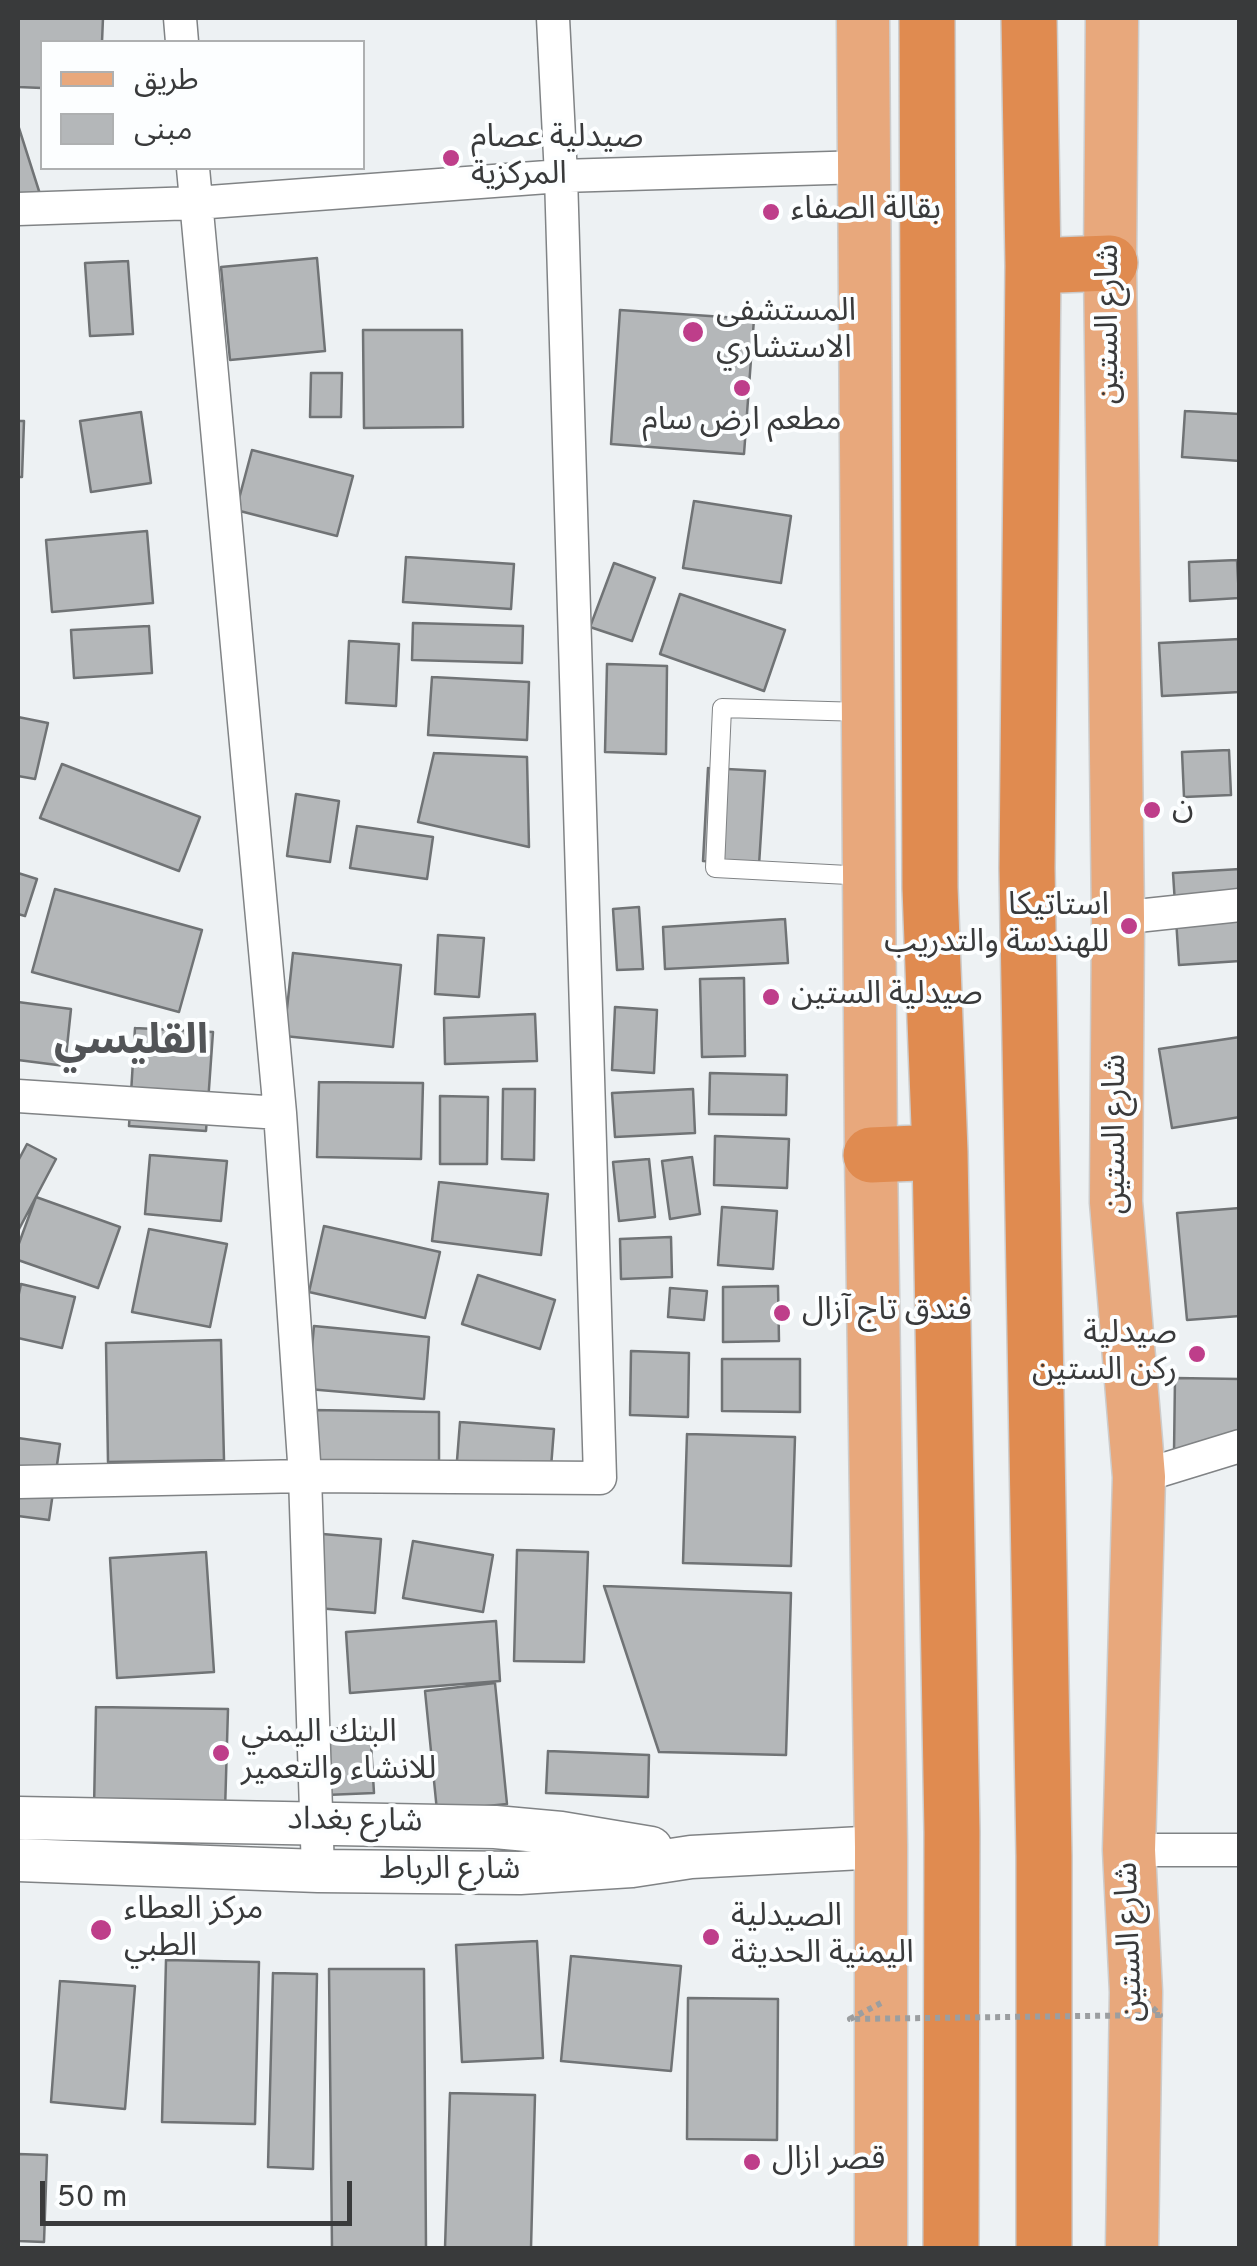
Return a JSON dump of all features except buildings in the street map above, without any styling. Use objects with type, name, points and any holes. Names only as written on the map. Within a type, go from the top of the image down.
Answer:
[{"type":"highway","points":[[927,18],[930,888],[940,1152],[952,1832],[951,2248]]},
{"type":"highway","points":[[1028,18],[1033,266],[1027,868],[1044,1856],[1044,2248]]},
{"type":"highway","points":[[1033,266],[1110,264]]},
{"type":"highway","points":[[871,1155],[940,1152]]},
{"type":"main road","points":[[863,18],[882,2248]]},
{"type":"main road","name":"شارع الستين","points":[[1112,18],[1116,1202],[1139,1477],[1129,1850],[1136,1992],[1132,2248]]},
{"type":"street","points":[[18,1482],[305,1476],[600,1478],[561,176],[552,18]]},
{"type":"street","points":[[18,208],[196,204],[561,176],[864,167]]},
{"type":"street","points":[[193,170],[280,1114],[305,1476],[318,1871]]},
{"type":"street","points":[[1118,918],[1240,905]]},
{"type":"street","points":[[18,1096],[280,1114]]},
{"type":"street","points":[[1139,1477],[1240,1446]]},
{"type":"street","name":"شارع بغداد","points":[[18,1818],[446,1825],[561,1833],[691,1857]]},
{"type":"street","name":"شارع الرباط","points":[[18,1860],[318,1871],[520,1873],[632,1866],[691,1857],[881,1847]]},
{"type":"street","points":[[1129,1850],[1240,1850]]},
{"type":"lane","points":[[868,712],[722,708],[715,868],[869,876]]},
{"type":"path","points":[[881,2002],[850,2019],[1160,2015],[1136,1992]]},
{"type":"place","name":"صيدلية عصام المركزية","points":[[451,158]]},
{"type":"place","name":"بقالة الصفاء","points":[[771,212]]},
{"type":"place","name":"المستشفى الاستشاري","points":[[693,332]]},
{"type":"place","name":"مطعم ارض سام","points":[[742,388]]},
{"type":"place","name":"ن","points":[[1152,810]]},
{"type":"place","name":"استاتيكا للهندسة والتدريب","points":[[1129,926]]},
{"type":"place","name":"صيدلية الستين","points":[[771,997]]},
{"type":"place","name":"فندق تاج آزال","points":[[782,1313]]},
{"type":"place","name":"صيدلية ركن الستين","points":[[1197,1354]]},
{"type":"place","name":"البنك اليمني للانشاء والتعمير","points":[[221,1753]]},
{"type":"place","name":"مركز العطاء الطبي","points":[[101,1930]]},
{"type":"place","name":"الصيدلية اليمنية الحديثة","points":[[711,1937]]},
{"type":"place","name":"قصر ازال","points":[[752,2162]]},
{"type":"district","name":"القليسي","points":[[131,1045]]}]
